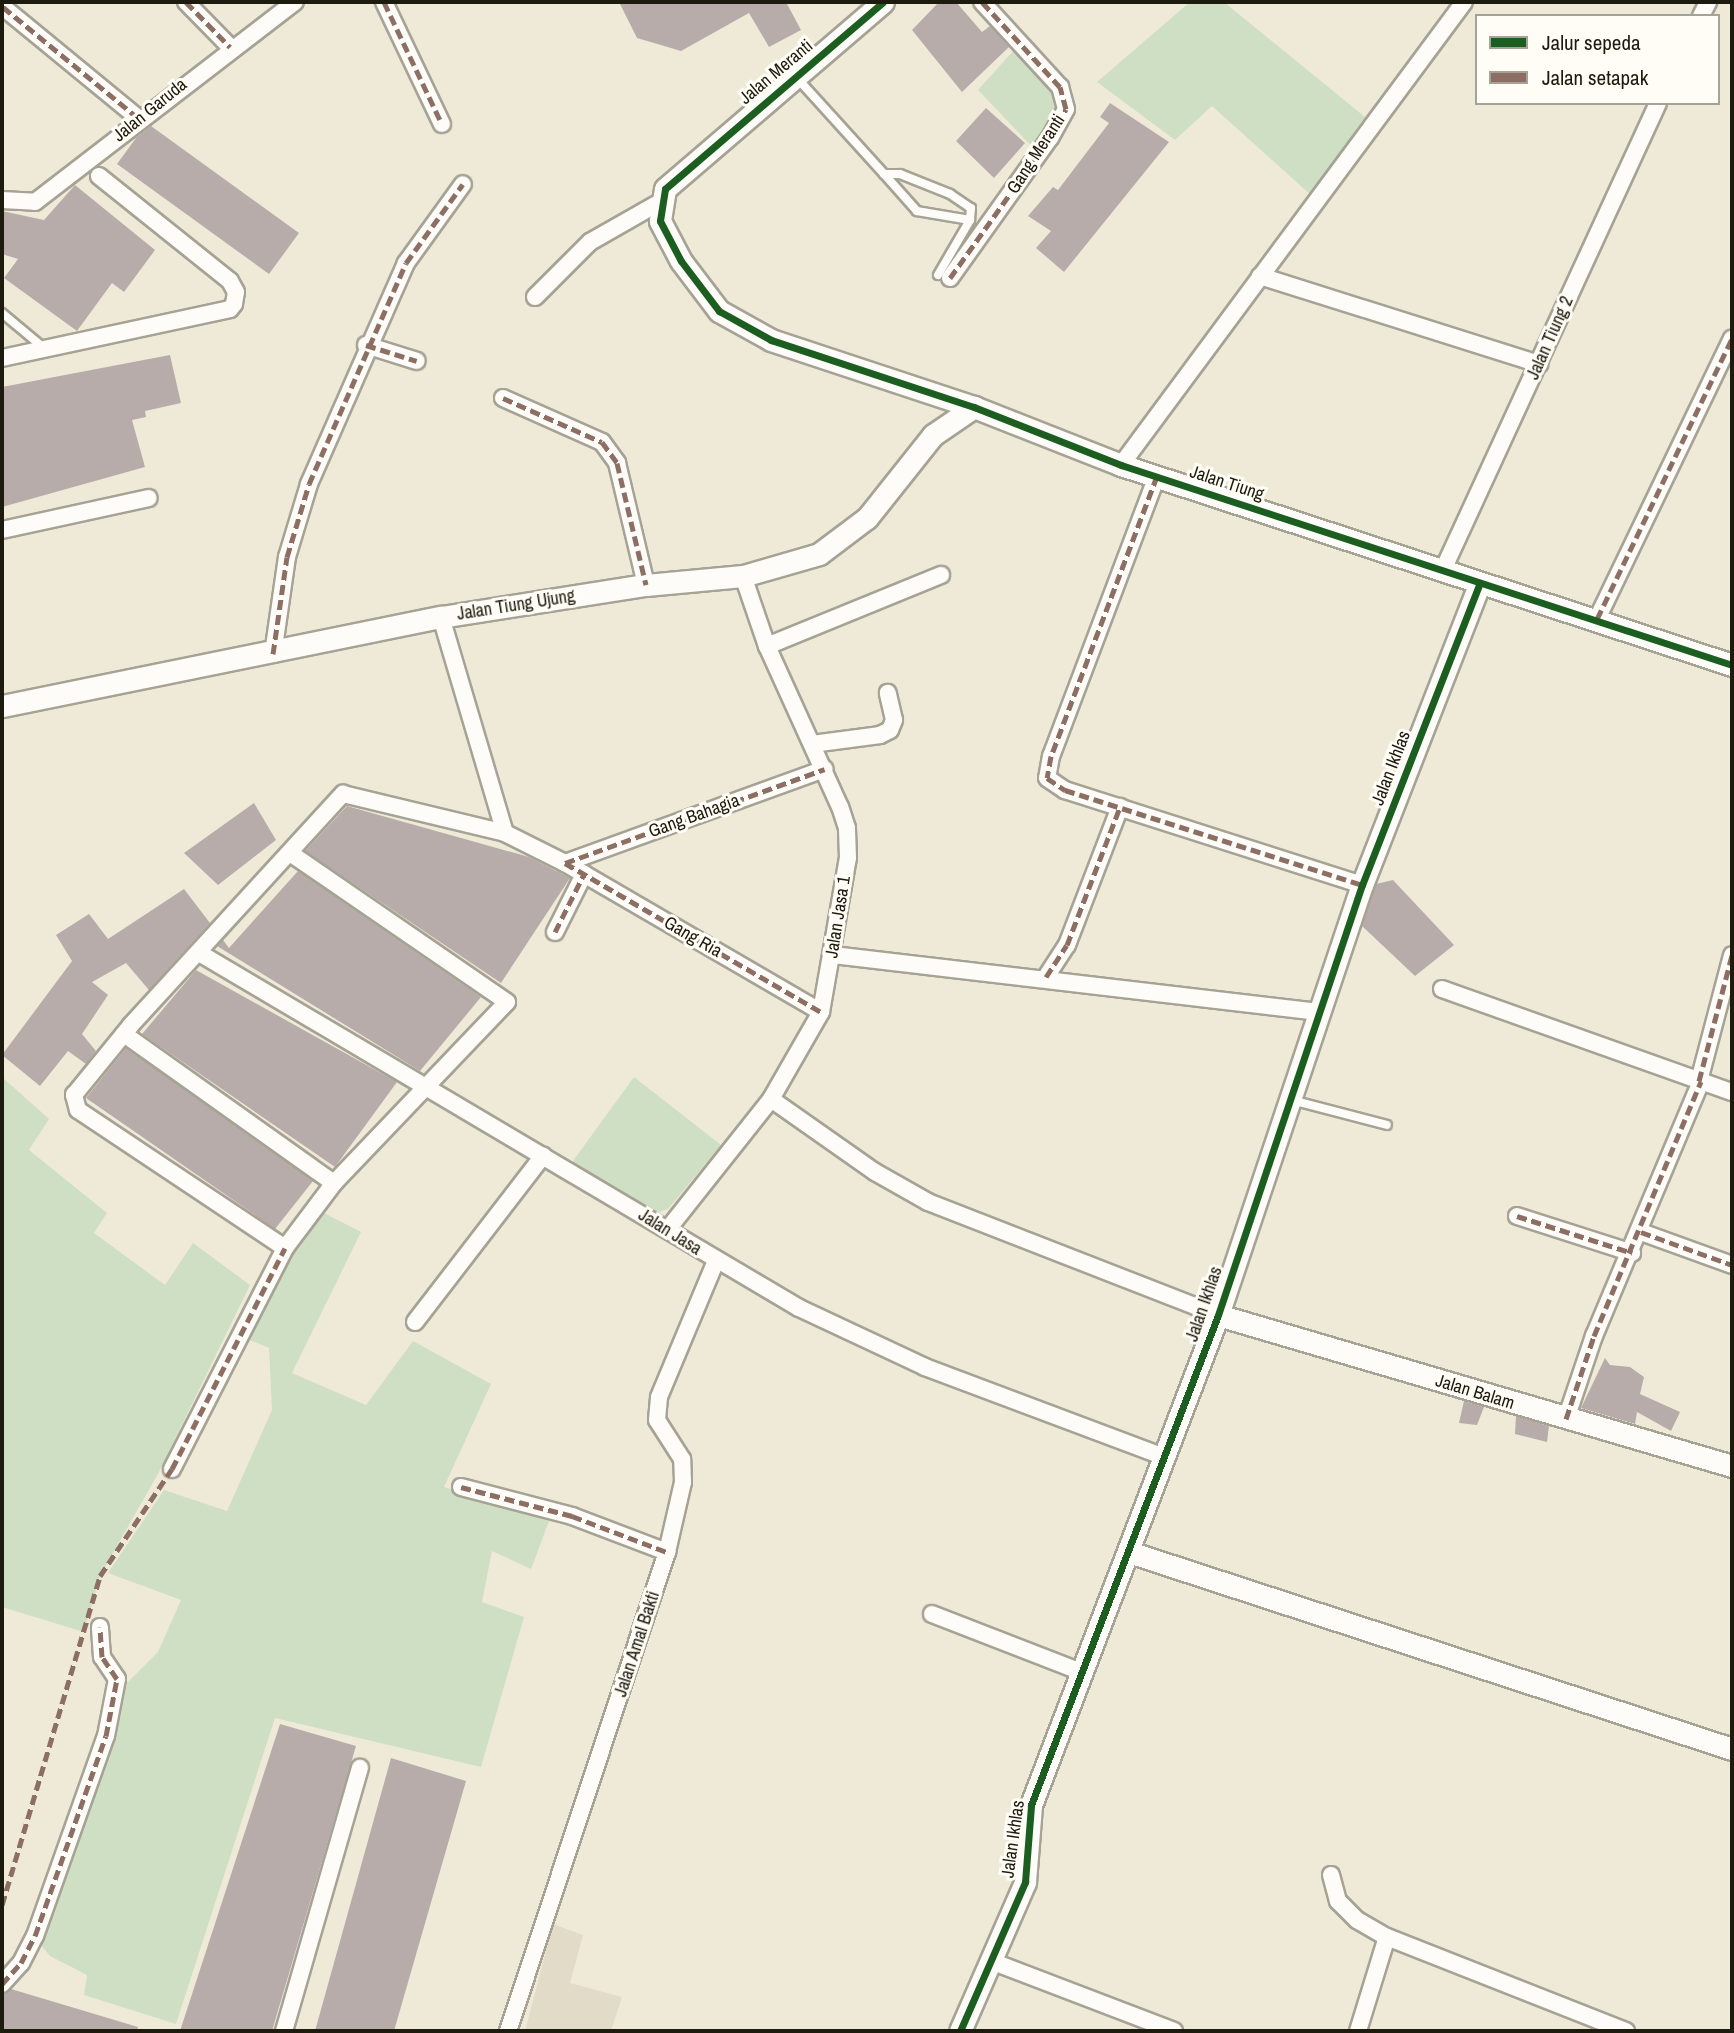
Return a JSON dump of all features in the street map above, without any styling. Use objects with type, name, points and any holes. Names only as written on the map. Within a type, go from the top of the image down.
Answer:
[{"type":"street","points":[[186,2],[230,47]]},
{"type":"street","name":"Jalan Garuda","points":[[2,201],[34,202],[230,47],[295,2]]},
{"type":"street","points":[[384,2],[442,124]]},
{"type":"street","name":"Jalan Meranti","points":[[660,202],[664,189],[689,166],[883,2]]},
{"type":"street","name":"Gang Meranti","points":[[947,272],[1051,138],[1066,109],[1060,88],[982,2]]},
{"type":"street","points":[[1121,465],[1464,2]]},
{"type":"street","points":[[3,8],[138,118]]},
{"type":"street","name":"Jalan Tiung 2","points":[[1442,572],[1657,105]]},
{"type":"street","points":[[2,358],[230,309],[236,298],[230,281],[99,176]]},
{"type":"street","points":[[273,654],[294,526],[366,345],[406,263],[463,184]]},
{"type":"street","points":[[535,297],[590,242],[660,202]]},
{"type":"street","name":"Jalan Tiung","points":[[660,202],[660,221],[681,261],[719,310],[771,340],[974,407],[1121,465],[1732,665]]},
{"type":"street","points":[[1260,276],[1539,364]]},
{"type":"street","points":[[1597,619],[1732,339]]},
{"type":"street","points":[[366,345],[417,360]]},
{"type":"street","points":[[503,398],[603,442],[617,463],[646,585]]},
{"type":"street","name":"Jalan Tiung Ujung","points":[[2,706],[273,654],[441,617],[646,585],[743,576],[819,554],[867,519],[933,435],[974,407]]},
{"type":"street","points":[[1157,476],[1046,772],[1049,782],[1065,790],[1362,885]]},
{"type":"street","points":[[2,530],[149,498]]},
{"type":"street","points":[[767,646],[941,575]]},
{"type":"street","name":"Jalan Jasa 1","points":[[668,1229],[771,1099],[821,1012],[848,858],[847,828],[824,769],[767,646],[743,576]]},
{"type":"street","name":"Jalan Ikhlas","points":[[960,2031],[1025,1882],[1031,1805],[1084,1673],[1217,1315],[1362,885],[1480,583]]},
{"type":"street","points":[[441,617],[505,833]]},
{"type":"street","points":[[812,744],[880,735],[890,730],[894,720],[888,693]]},
{"type":"street","name":"Gang Bahagia","points":[[565,863],[824,769]]},
{"type":"street","name":"Gang Ria","points":[[285,1248],[78,1110],[74,1095],[124,1034],[201,954],[335,800],[352,793],[505,833],[565,863],[821,1012]]},
{"type":"street","points":[[1046,977],[1067,945],[1120,807]]},
{"type":"street","points":[[172,1469],[285,1248],[334,1183],[507,1002],[290,853]]},
{"type":"street","points":[[555,932],[584,874]]},
{"type":"street","name":"Jalan Jasa","points":[[201,954],[799,1308],[925,1367],[1165,1457]]},
{"type":"street","points":[[832,955],[1046,977],[1317,1012]]},
{"type":"street","points":[[1566,1419],[1594,1336],[1632,1253],[1700,1082],[1732,955]]},
{"type":"street","points":[[1441,989],[1732,1092]]},
{"type":"street","points":[[124,1034],[334,1183]]},
{"type":"street","points":[[771,1099],[875,1172],[928,1202],[1217,1315]]},
{"type":"street","points":[[415,1322],[542,1156]]},
{"type":"street","points":[[1517,1216],[1632,1253]]},
{"type":"street","points":[[1641,1231],[1732,1265]]},
{"type":"street","name":"Jalan Amal Bakti","points":[[508,2031],[667,1552],[683,1482],[682,1459],[657,1420],[659,1397],[716,1261]]},
{"type":"street","name":"Jalan Balam","points":[[1217,1315],[1732,1466]]},
{"type":"street","points":[[461,1487],[572,1516],[667,1552]]},
{"type":"street","points":[[1129,1552],[1732,1749]]},
{"type":"street","points":[[932,1614],[1084,1673]]},
{"type":"street","points":[[2,1984],[21,1963],[35,1936],[106,1736],[117,1679],[102,1657],[100,1627]]},
{"type":"street","points":[[284,2031],[360,1768]]},
{"type":"street","points":[[1331,1875],[1338,1901],[1357,1920],[1387,1937],[1626,2031]]},
{"type":"street","points":[[1358,2031],[1387,1937]]},
{"type":"street","points":[[991,1961],[1174,2031]]},
{"type":"lane","points":[[795,76],[917,211],[929,216],[970,220]]},
{"type":"lane","points":[[884,174],[900,174],[950,194],[971,208],[970,220],[947,272]]},
{"type":"lane","points":[[2,313],[44,348]]},
{"type":"lane","points":[[1288,1100],[1387,1125]]},
{"type":"shaded area","points":[[553,1924],[583,1935],[570,1983],[622,1997],[611,2031],[525,2031]]},
{"type":"green space","points":[[1190,2],[1224,2],[1365,117],[1311,195],[1212,106],[1175,140],[1097,82]]},
{"type":"green space","points":[[1014,50],[1056,94],[1057,110],[1036,151],[978,90]]},
{"type":"green space","points":[[2,1077],[49,1119],[29,1150],[107,1213],[94,1233],[165,1285],[193,1243],[250,1285],[159,1472],[100,1576],[84,1632],[2,1607]]},
{"type":"green space","points":[[634,1077],[721,1145],[668,1209],[656,1213],[570,1165]]},
{"type":"green space","points":[[324,1213],[361,1232],[292,1373],[366,1405],[413,1341],[491,1384],[444,1487],[549,1521],[531,1569],[492,1551],[482,1602],[524,1617],[481,1767],[275,1718],[176,2024],[84,1995],[87,1975],[50,1956],[40,1944],[77,1849],[126,1684],[158,1652],[181,1600],[108,1573],[164,1490],[227,1511],[272,1410],[269,1348],[247,1339],[287,1260]]},
{"type":"building","points":[[619,2],[786,2],[801,30],[769,47],[749,13],[681,51],[637,38]]},
{"type":"building","points":[[939,2],[956,2],[982,32],[990,26],[1009,47],[962,92],[912,30]]},
{"type":"building","points":[[1110,103],[1169,142],[1064,272],[1036,248],[1051,231],[1028,216],[1053,187],[1058,190],[1109,123],[1100,117]]},
{"type":"building","points":[[986,108],[1025,143],[994,178],[956,141]]},
{"type":"building","points":[[151,126],[299,233],[269,274],[117,164],[136,138]]},
{"type":"building","points":[[75,185],[155,250],[124,292],[112,283],[77,331],[4,278],[18,259],[2,254],[2,211],[44,220]]},
{"type":"building","points":[[170,355],[181,403],[145,411],[146,417],[132,420],[145,467],[2,507],[2,387]]},
{"type":"building","points":[[254,803],[276,840],[218,885],[184,853]]},
{"type":"building","points":[[347,806],[529,857],[570,878],[501,983],[305,851]]},
{"type":"building","points":[[298,871],[481,997],[420,1071],[217,946],[223,940],[229,948]]},
{"type":"building","points":[[1393,880],[1454,945],[1415,976],[1362,926],[1376,884]]},
{"type":"building","points":[[184,889],[210,923],[149,990],[126,963],[92,982],[108,995],[82,1034],[96,1051],[86,1064],[68,1051],[40,1086],[2,1055],[72,961],[56,935],[89,914],[108,939]]},
{"type":"building","points":[[196,970],[397,1082],[335,1167],[142,1034]]},
{"type":"building","points":[[126,1048],[313,1181],[275,1229],[86,1098]]},
{"type":"building","points":[[1605,1358],[1610,1365],[1630,1367],[1644,1377],[1640,1394],[1680,1412],[1671,1431],[1637,1412],[1635,1424],[1581,1408]]},
{"type":"building","points":[[1464,1401],[1484,1407],[1477,1425],[1459,1423]]},
{"type":"building","points":[[1516,1416],[1549,1426],[1547,1442],[1515,1434]]},
{"type":"building","points":[[280,1724],[356,1746],[272,2031],[180,2031]]},
{"type":"building","points":[[391,1758],[466,1781],[394,2031],[315,2031]]},
{"type":"building","points":[[11,1989],[138,2027],[137,2031],[2,2031],[2,1994]]},
{"type":"marked path","points":[[186,2],[230,47]]},
{"type":"marked path","points":[[384,2],[442,124]]},
{"type":"marked path","points":[[950,278],[1050,138],[1066,109],[1060,87],[982,2]]},
{"type":"marked path","points":[[3,7],[138,118]]},
{"type":"marked path","points":[[273,654],[287,557],[309,484],[406,263],[463,184]]},
{"type":"marked path","points":[[1597,619],[1732,339]]},
{"type":"marked path","points":[[366,345],[417,361]]},
{"type":"marked path","points":[[503,398],[602,442],[617,463],[646,585]]},
{"type":"marked path","points":[[1157,476],[1051,756],[1047,778],[1065,790],[1362,885]]},
{"type":"marked path","points":[[565,863],[824,769]]},
{"type":"marked path","points":[[1046,977],[1067,945],[1120,807]]},
{"type":"marked path","points":[[565,863],[821,1012]]},
{"type":"marked path","points":[[555,932],[584,874]]},
{"type":"marked path","points":[[1699,1081],[1732,955]]},
{"type":"marked path","points":[[1566,1419],[1594,1336],[1701,1082]]},
{"type":"marked path","points":[[1517,1216],[1632,1253]]},
{"type":"marked path","points":[[1641,1232],[1732,1265]]},
{"type":"marked path","points":[[2,1905],[100,1576],[172,1469],[285,1248]]},
{"type":"marked path","points":[[461,1487],[572,1516],[667,1552]]},
{"type":"marked path","points":[[2,1984],[21,1963],[35,1936],[106,1736],[117,1679],[102,1657],[100,1627]]},
{"type":"cycle path","points":[[883,2],[665,189],[660,221],[681,261],[719,311],[771,340],[974,407],[1121,465],[1732,665]]},
{"type":"cycle path","points":[[960,2031],[1025,1882],[1031,1805],[1218,1315],[1362,885],[1480,583]]}]
